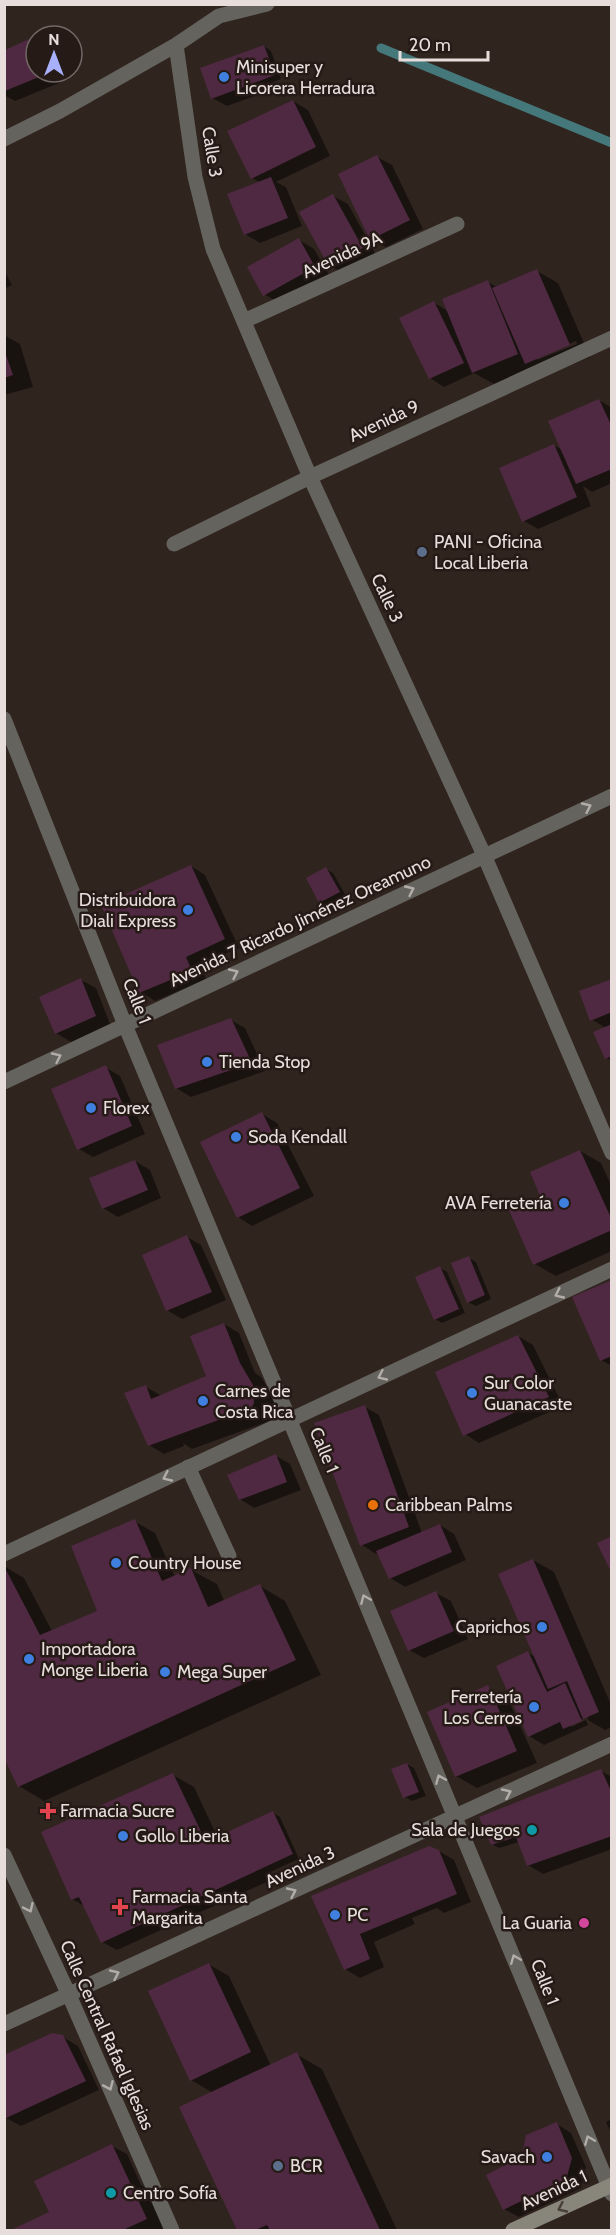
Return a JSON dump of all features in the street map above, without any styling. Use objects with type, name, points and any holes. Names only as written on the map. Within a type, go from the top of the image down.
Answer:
[{"type":"street","points":[[4,139],[60,111],[176,45],[223,10],[267,4]]},
{"type":"street","name":"Calle 3","points":[[176,45],[195,177],[213,249],[310,477],[484,855],[612,1153]]},
{"type":"street","name":"Avenida 9A","points":[[244,321],[457,224]]},
{"type":"street","name":"Avenida 9","points":[[174,544],[310,477],[612,338]]},
{"type":"street","name":"Calle 1","points":[[4,719],[125,1025],[610,2188]]},
{"type":"street","name":"Avenida 7 Ricardo Jiménez Oreamuno","points":[[4,1082],[612,796]]},
{"type":"street","points":[[4,1554],[612,1269]]},
{"type":"street","points":[[188,1467],[229,1556]]},
{"type":"street","name":"Avenida 3","points":[[4,2024],[612,1744]]},
{"type":"street","name":"Calle Central Rafael Iglesias","points":[[4,1855],[69,1995],[172,2230]]},
{"type":"street","name":"Avenida 1","points":[[513,2230],[610,2188]]},
{"type":"building","points":[[24,41],[24,83],[5,91],[5,50]]},
{"type":"building","points":[[264,45],[275,75],[211,99],[200,68]]},
{"type":"building","points":[[293,100],[316,147],[251,179],[227,131]]},
{"type":"building","points":[[377,155],[410,220],[370,240],[338,174]]},
{"type":"building","points":[[271,177],[288,218],[244,235],[227,194]]},
{"type":"building","points":[[333,194],[363,248],[329,267],[299,212]]},
{"type":"building","points":[[299,238],[315,267],[263,296],[247,267]]},
{"type":"building","points":[[537,269],[570,345],[525,364],[492,288]]},
{"type":"building","points":[[488,280],[518,354],[472,373],[442,299]]},
{"type":"building","points":[[434,301],[464,363],[429,379],[399,318]]},
{"type":"building","points":[[4,349],[13,375],[4,378]]},
{"type":"building","points":[[599,399],[612,427],[612,469],[576,484],[548,421]]},
{"type":"building","points":[[554,444],[577,497],[522,522],[499,468]]},
{"type":"building","points":[[191,865],[225,939],[186,957],[192,971],[139,993],[101,905]]},
{"type":"building","points":[[326,867],[340,892],[319,903],[306,878]]},
{"type":"building","points":[[81,978],[96,1016],[55,1034],[39,997]]},
{"type":"building","points":[[612,979],[612,1012],[590,1021],[579,991]]},
{"type":"building","name":"Tienda Stop","points":[[231,1018],[252,1063],[175,1089],[157,1045]]},
{"type":"building","points":[[612,1024],[612,1056],[605,1059],[593,1032]]},
{"type":"building","name":"Florex","points":[[106,1065],[132,1126],[77,1150],[51,1089]]},
{"type":"building","points":[[262,1112],[300,1188],[237,1218],[200,1142]]},
{"type":"building","name":"AVA Ferretería","points":[[580,1150],[612,1220],[612,1230],[533,1265],[509,1210],[540,1196],[530,1172]]},
{"type":"building","points":[[135,1160],[148,1190],[102,1209],[89,1178]]},
{"type":"building","points":[[187,1235],[212,1292],[166,1311],[142,1255]]},
{"type":"building","points":[[469,1256],[485,1295],[467,1303],[451,1263]]},
{"type":"building","points":[[440,1266],[459,1309],[434,1320],[415,1277]]},
{"type":"building","points":[[612,1280],[612,1356],[600,1361],[572,1297]]},
{"type":"building","points":[[224,1323],[240,1363],[253,1385],[254,1403],[251,1408],[148,1446],[124,1393],[146,1385],[151,1399],[206,1376],[190,1336]]},
{"type":"building","points":[[518,1335],[549,1397],[463,1436],[435,1372]]},
{"type":"building","points":[[365,1405],[409,1527],[360,1546],[314,1423]]},
{"type":"building","points":[[276,1454],[287,1482],[239,1500],[227,1475]]},
{"type":"building","name":"Mega Super","points":[[135,1519],[162,1581],[191,1568],[208,1607],[260,1584],[296,1660],[18,1787],[4,1758],[4,1566],[40,1635],[97,1611],[71,1546]]},
{"type":"building","points":[[440,1524],[452,1552],[389,1579],[376,1551]]},
{"type":"building","points":[[612,1536],[612,1574],[597,1543]]},
{"type":"building","name":"Caprichos","points":[[533,1559],[599,1712],[583,1719],[567,1681],[548,1689],[498,1574]]},
{"type":"building","points":[[436,1591],[454,1631],[408,1651],[390,1611]]},
{"type":"building","name":"Ferretería Los Cerros","points":[[528,1651],[547,1692],[565,1683],[582,1721],[563,1729],[560,1722],[528,1737],[496,1666]]},
{"type":"building","points":[[488,1685],[517,1751],[455,1777],[427,1712]]},
{"type":"building","points":[[407,1763],[419,1792],[403,1798],[391,1769]]},
{"type":"building","points":[[601,1769],[612,1793],[612,1836],[527,1866],[516,1837],[491,1845],[479,1817]]},
{"type":"building","points":[[173,1773],[206,1842],[273,1811],[293,1854],[101,1943],[79,1897],[71,1900],[41,1832]]},
{"type":"building","points":[[429,1846],[439,1850],[457,1894],[360,1934],[370,1959],[344,1970],[311,1896]]},
{"type":"building","points":[[209,1963],[251,2052],[190,2081],[148,1991]]},
{"type":"building","points":[[52,2033],[63,2035],[86,2081],[4,2119],[4,2055]]},
{"type":"building","name":"BCR","points":[[297,2052],[380,2230],[270,2230],[267,2225],[255,2230],[237,2230],[179,2107]]},
{"type":"building","points":[[557,2122],[572,2158],[566,2180],[503,2210],[486,2175],[522,2156],[526,2135]]},
{"type":"building","points":[[112,2144],[147,2219],[123,2230],[11,2230],[49,2212],[34,2181]]},
{"type":"waterway","points":[[381,48],[612,143]]},
{"type":"place","name":"Minisuper y Licorera Herradura","points":[[224,77]]},
{"type":"place","name":"PANI - Oficina Local Liberia","points":[[422,552]]},
{"type":"place","name":"Distribuidora Diali Express","points":[[188,910]]},
{"type":"place","name":"Tienda Stop","points":[[207,1062]]},
{"type":"place","name":"Florex","points":[[91,1108]]},
{"type":"place","name":"Soda Kendall","points":[[236,1137]]},
{"type":"place","name":"AVA Ferretería","points":[[564,1203]]},
{"type":"place","name":"Sur Color Guanacaste","points":[[472,1393]]},
{"type":"place","name":"Carnes de Costa Rica","points":[[203,1401]]},
{"type":"place","name":"Caribbean Palms","points":[[373,1505]]},
{"type":"place","name":"Country House","points":[[116,1563]]},
{"type":"place","name":"Caprichos","points":[[542,1627]]},
{"type":"place","name":"Importadora Monge Liberia","points":[[29,1659]]},
{"type":"place","name":"Mega Super","points":[[165,1672]]},
{"type":"place","name":"Ferretería Los Cerros","points":[[534,1707]]},
{"type":"place","name":"Farmacia Sucre","points":[[48,1811]]},
{"type":"place","name":"Sala de Juegos","points":[[532,1830]]},
{"type":"place","name":"Gollo Liberia","points":[[123,1836]]},
{"type":"place","name":"Farmacia Santa Margarita","points":[[120,1907]]},
{"type":"place","name":"PC","points":[[335,1915]]},
{"type":"place","name":"La Guaria","points":[[584,1923]]},
{"type":"place","name":"Savach","points":[[547,2157]]},
{"type":"place","name":"BCR","points":[[278,2166]]},
{"type":"place","name":"Centro Sofía","points":[[111,2193]]}]
